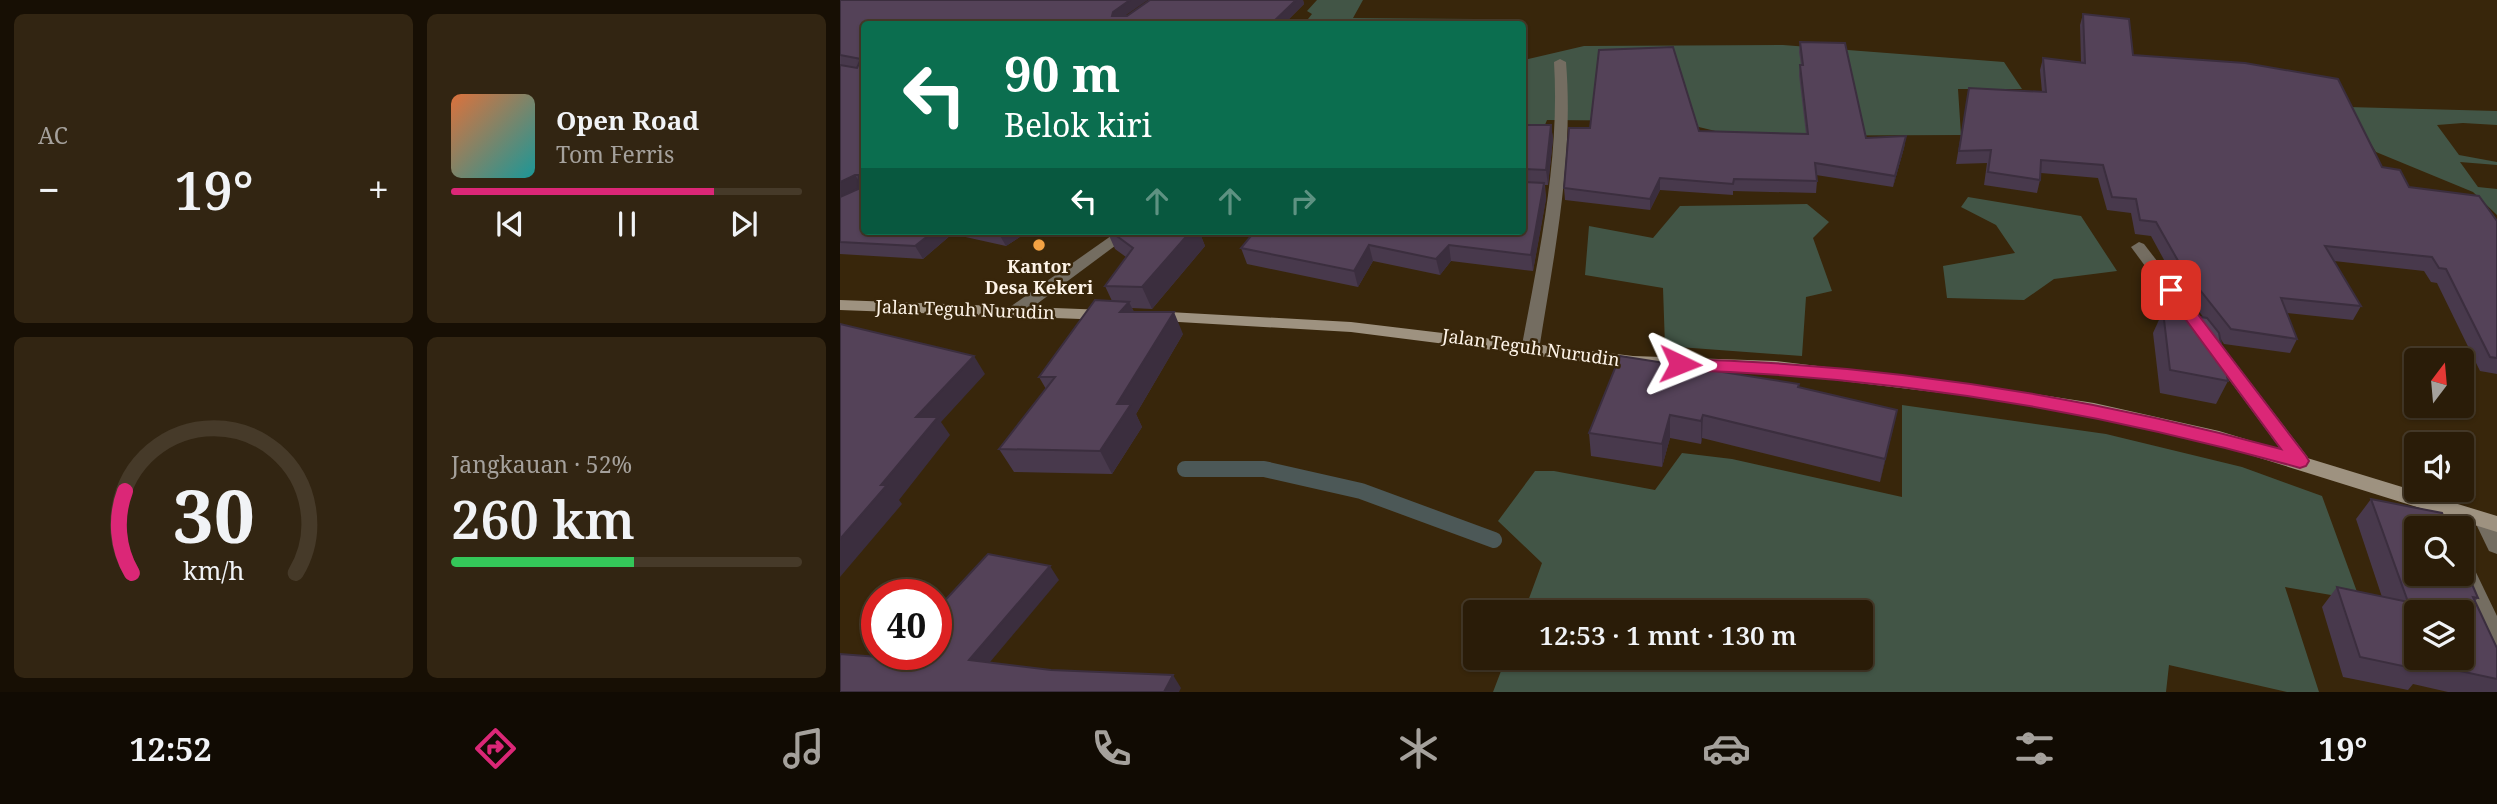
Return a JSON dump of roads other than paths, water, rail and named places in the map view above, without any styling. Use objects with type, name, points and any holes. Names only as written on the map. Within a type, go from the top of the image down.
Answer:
[{"type":"street","points":[[1530,350],[1563,104],[1560,62]]},
{"type":"street","points":[[1016,311],[1122,235]]},
{"type":"street","points":[[2139,247],[2300,461]]},
{"type":"street","name":"Jalan Teguh Nurudin","points":[[840,305],[1351,327],[1633,362],[1776,367],[1984,392],[2094,410],[2194,432],[2300,461],[2491,523]]},
{"type":"street","points":[[2434,505],[2439,516]]},
{"type":"street","points":[[2491,523],[2497,545]]},
{"type":"street","points":[[2471,586],[2497,642]]},
{"type":"waterway","points":[[1185,469],[1264,469],[1361,491],[1494,540]]},
{"type":"place","name":"Kantor Desa Kekeri","points":[[1039,245]]}]
